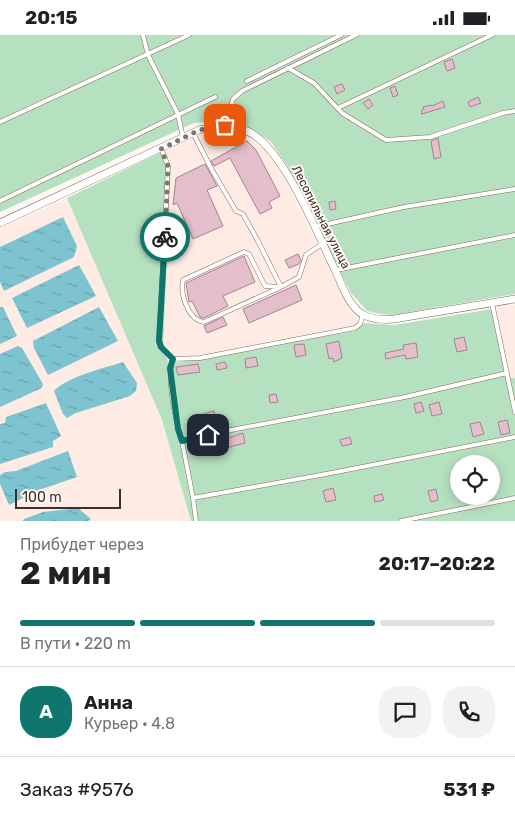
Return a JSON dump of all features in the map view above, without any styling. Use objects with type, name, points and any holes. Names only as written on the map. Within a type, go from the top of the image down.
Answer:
[{"type":"street","name":"Лесопильная улица","points":[[0,223],[161,149],[183,137],[225,125],[248,131],[267,145],[285,169],[347,296],[363,315]]},
{"type":"street","points":[[363,315],[378,320],[394,319],[515,299]]},
{"type":"lane","points":[[143,35],[148,55],[178,114],[183,137]]},
{"type":"lane","points":[[0,122],[190,35]]},
{"type":"lane","points":[[247,81],[341,35]]},
{"type":"lane","points":[[225,125],[233,99],[242,91],[356,35]]},
{"type":"lane","points":[[338,108],[492,35]]},
{"type":"lane","points":[[288,68],[314,83],[342,113],[386,140],[430,137],[503,113],[515,111]]},
{"type":"lane","points":[[0,201],[215,97]]},
{"type":"lane","points":[[193,133],[236,211],[243,214],[281,287]]},
{"type":"lane","points":[[161,149],[168,166],[159,341],[161,347],[173,359],[200,358],[355,327],[360,324],[363,315]]},
{"type":"lane","points":[[314,227],[404,207],[515,189]]},
{"type":"lane","points":[[335,270],[515,235]]},
{"type":"lane","points":[[281,287],[265,286],[249,254],[244,252],[183,280],[181,290],[192,316],[198,321],[204,322],[281,287],[299,277],[306,255],[322,244]]},
{"type":"lane","points":[[492,303],[515,412]]},
{"type":"lane","points":[[173,359],[170,368],[171,380],[178,429],[182,441],[196,521]]},
{"type":"lane","points":[[182,441],[235,429],[405,397],[507,373]]},
{"type":"lane","points":[[193,498],[326,475],[515,437]]},
{"type":"lane","points":[[401,521],[515,498]]},
{"type":"shaded area","points":[[225,132],[245,136],[264,149],[282,173],[350,311],[359,321],[356,325],[199,356],[179,356],[163,352],[171,167],[164,151],[201,135]]},
{"type":"shaded area","points":[[67,198],[162,420],[191,521],[0,521],[0,229]]},
{"type":"shaded area","points":[[515,305],[515,378],[506,380],[492,309]]},
{"type":"green space","points":[[0,35],[515,35],[515,294],[393,315],[367,311],[351,293],[288,167],[271,142],[247,126],[229,120],[194,123],[0,212]]},
{"type":"green space","points":[[164,151],[171,167],[163,352],[168,364],[355,331],[364,323],[394,325],[492,309],[506,379],[515,378],[515,521],[191,521],[162,420],[67,198]]},
{"type":"water","points":[[63,217],[77,246],[74,257],[4,291],[0,282],[0,247]]},
{"type":"water","points":[[79,265],[96,296],[27,328],[12,298]]},
{"type":"water","points":[[0,307],[3,307],[17,336],[0,344]]},
{"type":"water","points":[[99,307],[118,341],[48,375],[34,348],[33,341]]},
{"type":"water","points":[[18,346],[22,348],[43,384],[42,388],[0,407],[0,354]]},
{"type":"water","points":[[123,362],[137,383],[136,391],[130,396],[76,413],[67,418],[63,414],[54,391],[67,381],[86,373]]},
{"type":"water","points":[[46,403],[61,436],[53,441],[53,447],[0,464],[0,424],[5,423],[6,417]]},
{"type":"water","points":[[68,451],[77,477],[39,490],[9,505],[0,484],[0,475],[5,472],[16,471]]},
{"type":"water","points":[[78,508],[91,519],[88,521],[23,521],[43,512]]},
{"type":"building","points":[[452,59],[455,68],[447,71],[444,62]]},
{"type":"building","points":[[342,84],[345,90],[337,94],[334,87]]},
{"type":"building","points":[[395,86],[398,95],[393,97],[390,88]]},
{"type":"building","points":[[478,97],[481,103],[470,107],[468,102]]},
{"type":"building","points":[[369,99],[373,105],[368,109],[363,103]]},
{"type":"building","points":[[443,101],[445,107],[422,114],[423,107],[432,106]]},
{"type":"building","points":[[438,138],[441,157],[434,159],[431,141]]},
{"type":"building","points":[[247,141],[256,150],[280,196],[269,202],[272,208],[260,214],[230,158],[214,166],[211,161]]},
{"type":"building","points":[[205,164],[217,186],[207,190],[223,226],[193,239],[177,203],[173,205],[176,178]]},
{"type":"building","points":[[335,201],[336,209],[330,210],[329,202]]},
{"type":"building","points":[[298,254],[301,260],[299,264],[289,268],[285,260]]},
{"type":"building","points":[[244,256],[255,282],[223,296],[228,306],[204,318],[200,317],[192,301],[189,302],[186,283]]},
{"type":"building","points":[[296,285],[302,300],[249,323],[243,309]]},
{"type":"building","points":[[223,317],[227,325],[207,333],[204,326]]},
{"type":"building","points":[[464,337],[467,350],[457,352],[454,339]]},
{"type":"building","points":[[339,341],[342,358],[334,362],[333,358],[329,359],[326,344]]},
{"type":"building","points":[[416,343],[418,357],[406,359],[405,355],[386,359],[385,353],[404,349],[403,345]]},
{"type":"building","points":[[304,344],[306,355],[296,357],[294,345]]},
{"type":"building","points":[[256,357],[258,366],[246,368],[245,359]]},
{"type":"building","points":[[225,362],[227,368],[217,370],[216,364]]},
{"type":"building","points":[[198,364],[200,372],[178,375],[176,367]]},
{"type":"building","points":[[276,394],[278,402],[270,403],[269,395]]},
{"type":"building","points":[[421,402],[424,411],[416,413],[414,404]]},
{"type":"building","points":[[439,402],[442,414],[432,416],[429,405]]},
{"type":"building","points":[[214,411],[217,423],[209,425],[207,418],[204,419],[203,414]]},
{"type":"building","points":[[507,420],[510,433],[501,435],[498,422]]},
{"type":"building","points":[[480,422],[484,434],[473,437],[470,424]]},
{"type":"building","points":[[243,433],[245,443],[219,452],[217,442]]},
{"type":"building","points":[[350,437],[352,444],[342,446],[340,440]]},
{"type":"building","points":[[333,488],[336,500],[326,502],[323,491]]},
{"type":"building","points":[[436,489],[438,500],[431,502],[428,491]]},
{"type":"building","points":[[382,494],[384,500],[375,502],[374,496]]},
{"type":"way so far","points":[[165,237],[168,166],[161,149],[199,130],[225,125]]},
{"type":"route","points":[[165,237],[159,341],[161,347],[173,359],[170,368],[178,429],[182,441],[208,435]]}]
